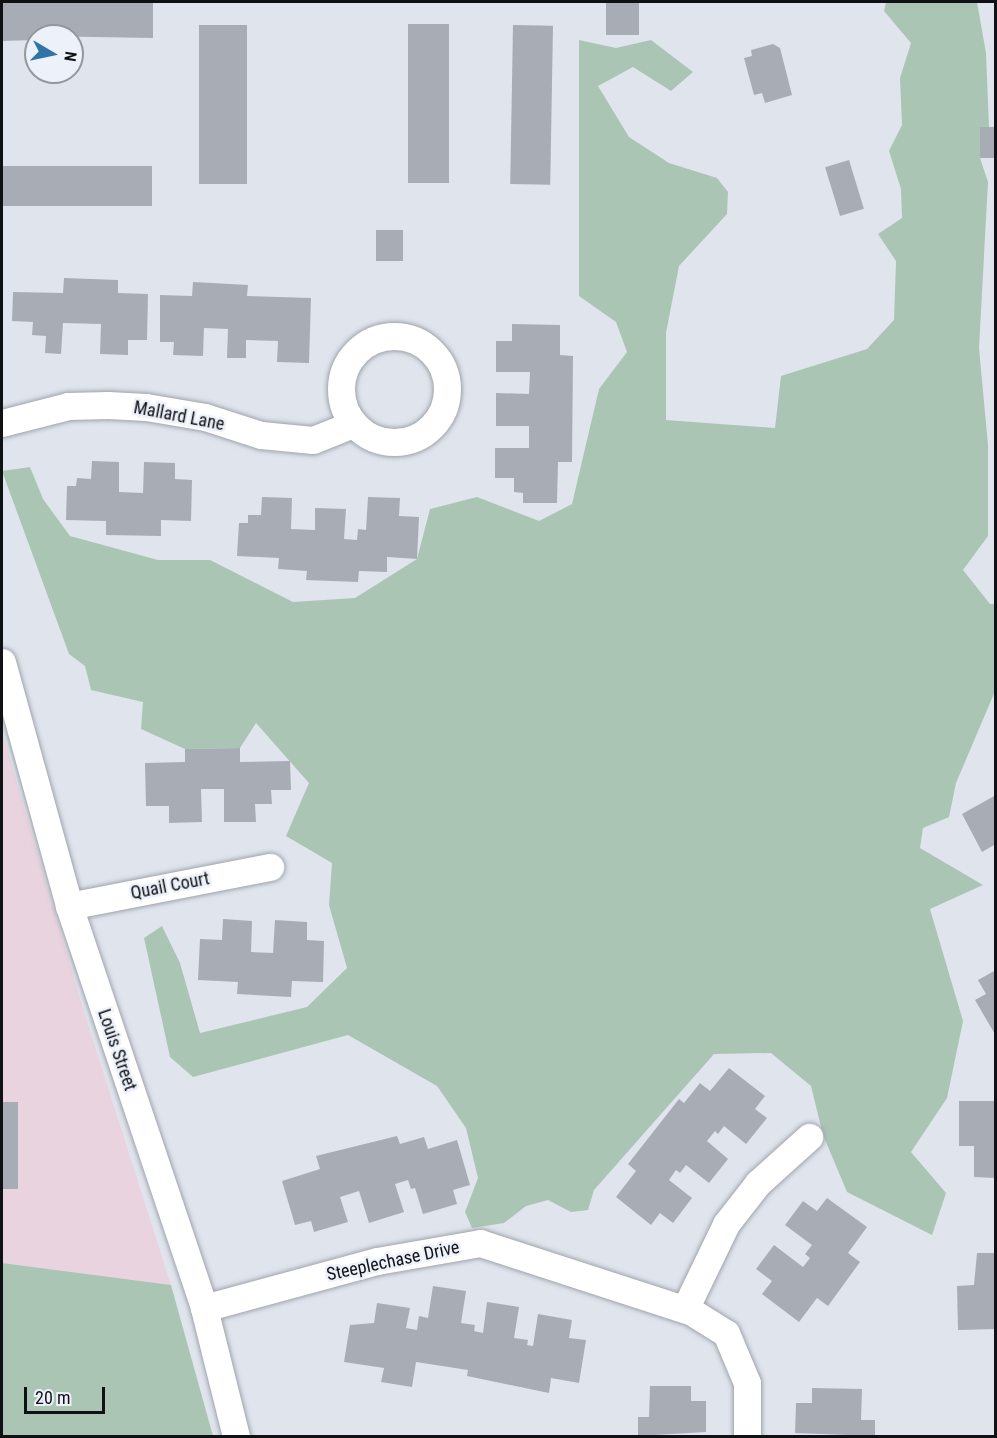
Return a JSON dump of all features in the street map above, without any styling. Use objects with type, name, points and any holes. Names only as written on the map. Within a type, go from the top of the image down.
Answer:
[{"type":"street","name":"Mallard Lane","points":[[2,423],[68,406],[108,405],[186,414],[261,435],[313,441],[353,424]]},
{"type":"street","name":"Louis Street","points":[[2,662],[69,906],[204,1308],[236,1437]]},
{"type":"street","name":"Quail Court","points":[[69,906],[270,867]]},
{"type":"street","points":[[685,1310],[726,1224],[758,1183],[809,1137]]},
{"type":"street","name":"Steeplechase Drive","points":[[204,1308],[377,1261],[480,1243],[685,1310],[726,1333],[747,1383],[747,1437]]},
{"type":"shaded area","points":[[2,732],[84,1012],[171,1285],[2,1263]]},
{"type":"green space","points":[[886,2],[977,2],[986,53],[989,127],[980,127],[980,158],[988,182],[979,348],[988,445],[988,536],[963,570],[990,604],[995,604],[996,689],[956,783],[949,817],[923,828],[920,848],[983,885],[930,909],[963,1021],[947,1098],[911,1152],[946,1193],[932,1235],[847,1192],[823,1135],[811,1086],[771,1053],[714,1054],[594,1190],[588,1210],[571,1212],[548,1200],[526,1206],[504,1223],[472,1228],[465,1212],[478,1178],[466,1128],[437,1086],[348,1035],[193,1077],[170,1057],[144,938],[162,926],[180,963],[200,1033],[307,1007],[347,968],[329,905],[332,863],[286,836],[309,783],[256,723],[240,748],[185,749],[141,729],[143,702],[91,690],[85,666],[69,654],[2,471],[30,467],[43,499],[70,536],[158,560],[210,560],[293,602],[355,598],[417,559],[430,509],[477,497],[539,521],[572,504],[599,389],[627,352],[616,322],[579,296],[579,40],[616,48],[651,40],[693,72],[671,91],[633,67],[598,86],[629,137],[669,163],[717,178],[728,192],[727,214],[679,266],[666,333],[666,420],[775,428],[781,376],[867,349],[894,320],[896,261],[878,234],[902,218],[901,189],[889,151],[902,125],[900,78],[911,43],[884,11]]},
{"type":"green space","points":[[2,1263],[171,1285],[213,1436],[2,1436]]},
{"type":"building","points":[[2,2],[153,2],[153,38],[84,37],[84,24],[24,24],[24,40],[2,41]]},
{"type":"building","points":[[606,2],[639,2],[639,35],[606,35]]},
{"type":"building","points":[[408,24],[449,24],[449,183],[408,183]]},
{"type":"building","points":[[199,25],[247,25],[247,184],[199,184]]},
{"type":"building","points":[[513,25],[553,26],[550,185],[510,184]]},
{"type":"building","points":[[773,44],[780,48],[792,95],[765,103],[762,93],[754,95],[744,58],[752,56],[751,50]]},
{"type":"building","points":[[980,127],[996,127],[996,158],[980,158]]},
{"type":"building","points":[[849,160],[864,209],[840,216],[825,167]]},
{"type":"building","points":[[2,166],[152,166],[152,206],[2,206]]},
{"type":"building","points":[[376,230],[403,230],[403,261],[376,261]]},
{"type":"building","points":[[64,278],[118,280],[118,293],[148,294],[147,340],[128,340],[128,355],[100,354],[101,324],[63,323],[61,354],[45,353],[46,336],[32,335],[33,322],[12,321],[13,292],[63,293]]},
{"type":"building","points":[[193,282],[248,285],[247,296],[311,298],[309,363],[277,362],[278,341],[246,340],[246,358],[227,358],[228,329],[204,328],[203,356],[173,355],[174,342],[160,342],[160,295],[192,296]]},
{"type":"building","points":[[512,324],[560,325],[560,355],[573,356],[572,462],[558,462],[557,503],[523,503],[523,493],[514,492],[514,478],[495,478],[495,448],[529,448],[529,426],[496,426],[496,393],[529,394],[530,372],[496,372],[496,341],[512,341]]},
{"type":"building","points":[[92,461],[119,462],[119,492],[143,493],[144,462],[175,463],[175,479],[192,480],[191,521],[161,520],[161,536],[106,535],[106,521],[66,520],[67,486],[76,486],[77,478],[91,479]]},
{"type":"building","points":[[262,497],[292,498],[291,529],[315,530],[315,508],[346,509],[344,539],[357,540],[358,529],[366,530],[368,497],[400,498],[399,516],[419,517],[417,559],[387,557],[387,572],[359,571],[358,582],[306,580],[307,571],[278,569],[279,558],[237,556],[239,523],[248,523],[248,515],[261,515]]},
{"type":"building","points":[[240,748],[240,762],[290,761],[291,790],[271,790],[272,804],[255,804],[256,822],[224,822],[224,789],[201,789],[202,822],[169,823],[169,806],[146,806],[145,763],[185,762],[185,749]]},
{"type":"building","points":[[996,795],[996,848],[994,845],[982,852],[962,814]]},
{"type":"building","points":[[223,919],[252,921],[251,952],[273,953],[275,920],[307,922],[307,940],[324,941],[323,982],[292,981],[291,997],[237,994],[238,982],[198,980],[200,939],[222,940]]},
{"type":"building","points":[[996,970],[996,1036],[975,1000],[986,994],[978,980]]},
{"type":"building","points":[[729,1068],[765,1096],[755,1109],[767,1118],[746,1144],[724,1126],[718,1134],[715,1131],[707,1141],[728,1159],[709,1183],[686,1165],[680,1173],[676,1170],[669,1180],[692,1198],[673,1223],[660,1213],[651,1225],[616,1197],[636,1171],[628,1164],[679,1099],[684,1103],[700,1083],[710,1091]]},
{"type":"building","points":[[959,1101],[996,1101],[996,1178],[974,1177],[974,1146],[959,1146]]},
{"type":"building","points":[[2,1102],[18,1102],[18,1189],[2,1189]]},
{"type":"building","points":[[397,1136],[400,1144],[424,1137],[428,1149],[457,1140],[470,1185],[453,1190],[457,1204],[423,1214],[415,1188],[411,1189],[408,1180],[395,1184],[404,1212],[369,1223],[359,1191],[340,1197],[348,1222],[314,1232],[311,1221],[295,1225],[282,1181],[320,1169],[316,1156]]},
{"type":"building","points":[[827,1198],[867,1227],[848,1253],[860,1262],[828,1306],[817,1298],[799,1322],[762,1294],[772,1281],[756,1269],[774,1245],[803,1267],[810,1258],[805,1254],[812,1245],[785,1225],[803,1201],[817,1211]]},
{"type":"building","points":[[977,1253],[996,1253],[996,1329],[958,1330],[957,1286],[974,1285]]},
{"type":"building","points":[[433,1286],[466,1291],[461,1323],[475,1325],[474,1331],[483,1333],[487,1302],[519,1307],[514,1338],[528,1340],[527,1345],[533,1346],[538,1314],[572,1320],[569,1338],[586,1340],[579,1383],[551,1378],[549,1393],[467,1376],[468,1370],[416,1362],[412,1387],[381,1382],[384,1368],[344,1362],[350,1325],[374,1323],[377,1303],[410,1308],[406,1328],[417,1330],[419,1316],[428,1318]]},
{"type":"building","points":[[650,1386],[691,1386],[691,1401],[706,1401],[706,1432],[638,1436],[638,1417],[649,1417]]},
{"type":"building","points":[[812,1388],[862,1389],[861,1420],[875,1420],[875,1436],[795,1433],[796,1403],[812,1403]]}]
